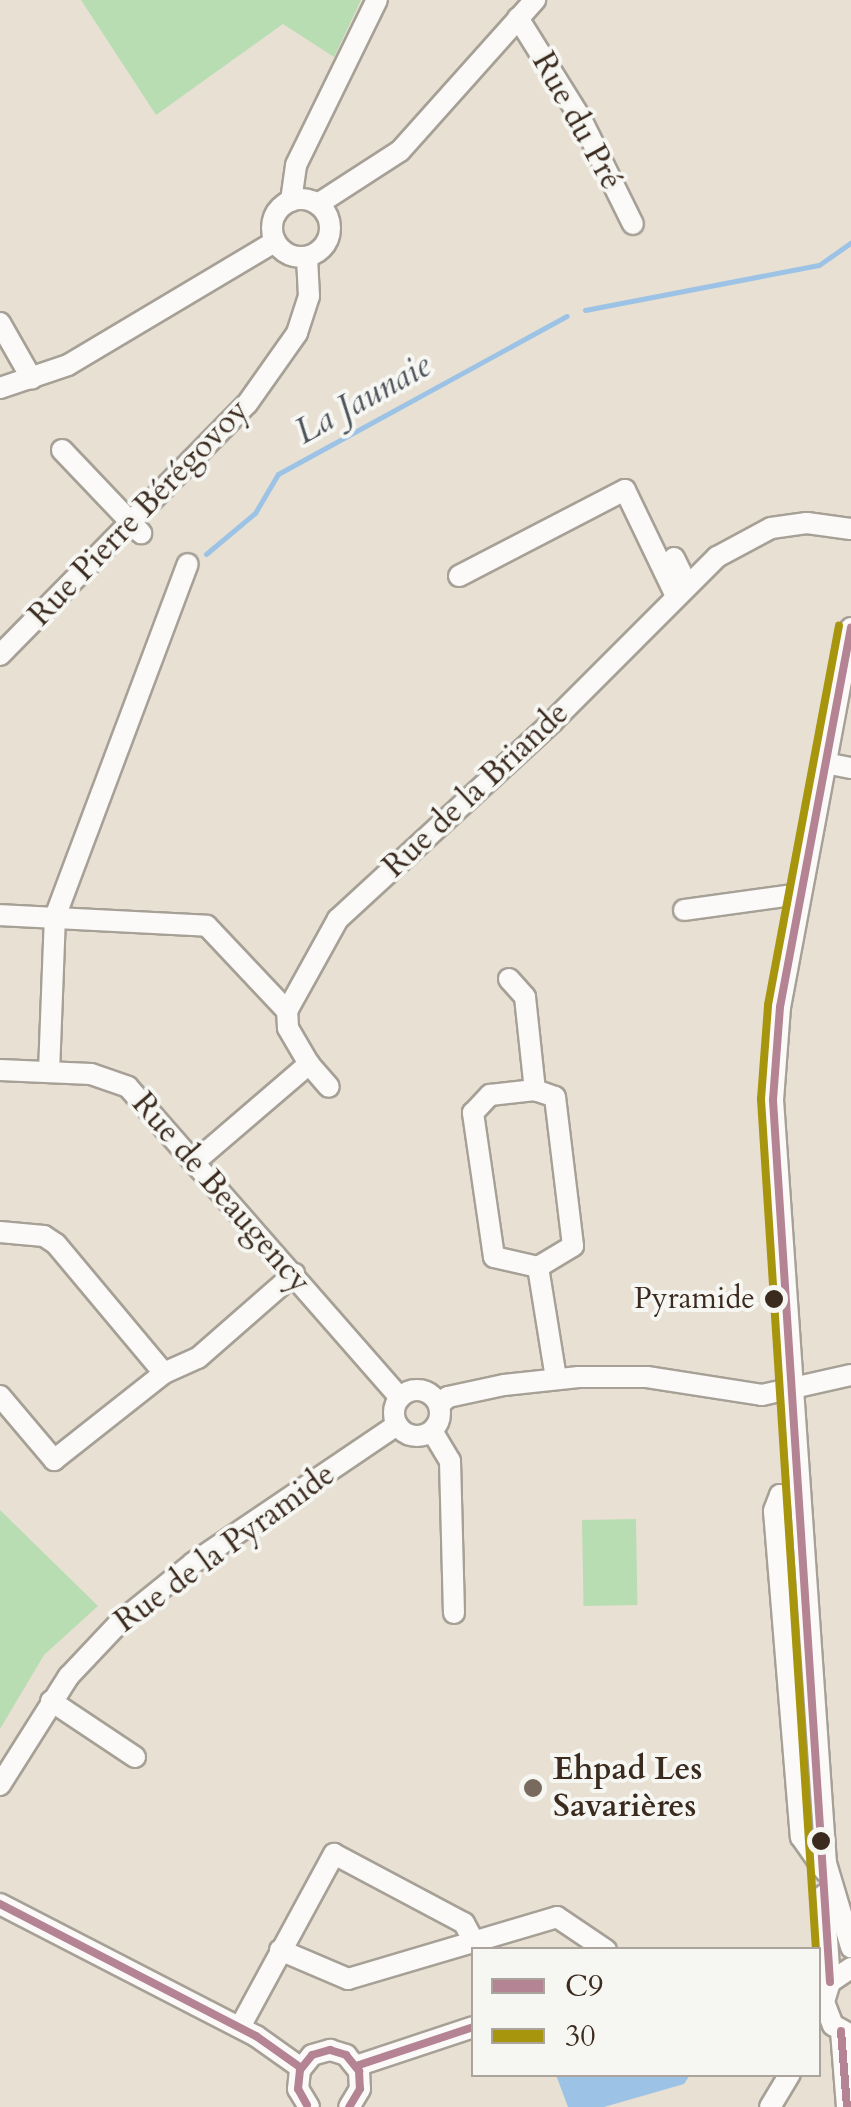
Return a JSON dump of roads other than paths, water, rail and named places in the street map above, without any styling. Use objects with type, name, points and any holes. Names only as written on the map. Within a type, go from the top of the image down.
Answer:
[{"type":"street","points":[[357,184],[330,224],[322,249],[307,258],[290,256],[274,242],[274,217],[291,200],[296,165],[377,0]]},
{"type":"street","points":[[291,200],[318,204],[357,184],[400,151],[535,0]]},
{"type":"street","name":"Rue du Pré","points":[[518,18],[581,118],[633,224]]},
{"type":"street","points":[[318,204],[330,224]]},
{"type":"street","points":[[0,388],[68,365],[274,242]]},
{"type":"street","name":"Rue Pierre Bérégovoy","points":[[0,655],[137,530],[209,450],[282,358],[310,296],[307,258]]},
{"type":"street","points":[[0,323],[32,379]]},
{"type":"street","points":[[62,450],[137,530]]},
{"type":"street","points":[[459,576],[624,490],[682,590]]},
{"type":"street","name":"Rue de la Briande","points":[[286,1011],[338,919],[552,721],[682,590],[742,538],[771,528],[806,523],[851,529]]},
{"type":"street","points":[[674,558],[682,590]]},
{"type":"street","points":[[49,1072],[55,917],[188,564]]},
{"type":"street","points":[[848,2107],[826,1984],[825,1867],[773,1100],[800,894],[851,628]]},
{"type":"street","points":[[825,763],[851,768]]},
{"type":"street","points":[[684,910],[800,894]]},
{"type":"street","points":[[0,915],[208,926],[286,1011],[288,1028],[309,1064],[329,1087]]},
{"type":"street","points":[[509,979],[525,997],[536,1090]]},
{"type":"street","points":[[197,1160],[309,1064]]},
{"type":"street","name":"Rue de Beaugency","points":[[0,1070],[91,1074],[128,1087],[197,1160],[400,1398]]},
{"type":"street","points":[[536,1090],[555,1097],[572,1246],[538,1268],[494,1257],[473,1113],[490,1095],[536,1090]]},
{"type":"street","points":[[0,1232],[44,1236],[56,1244],[164,1372]]},
{"type":"street","points":[[538,1268],[556,1378]]},
{"type":"street","points":[[0,1396],[54,1460],[164,1372],[198,1358],[294,1274]]},
{"type":"street","points":[[454,1614],[450,1461],[432,1431],[439,1405],[448,1397],[556,1378],[647,1377],[762,1396],[790,1393],[851,1375]]},
{"type":"street","points":[[432,1431],[411,1436],[397,1425],[400,1398],[421,1390],[439,1405]]},
{"type":"street","name":"Rue de la Pyramide","points":[[0,1785],[51,1701],[88,1651],[155,1591],[397,1425]]},
{"type":"street","points":[[51,1701],[136,1758]]},
{"type":"street","points":[[240,2027],[334,1854],[464,1924],[472,1938]]},
{"type":"street","points":[[825,1867],[851,1948]]},
{"type":"street","points":[[0,1904],[240,2027],[301,2068]]},
{"type":"street","points":[[280,1950],[348,1979],[472,1938],[557,1916],[602,1945]]},
{"type":"street","points":[[826,1984],[851,1968]]},
{"type":"street","points":[[356,2066],[471,2028]]},
{"type":"street","points":[[307,2106],[298,2089],[301,2068],[326,2050],[344,2054],[356,2066],[360,2088],[349,2107]]},
{"type":"street","points":[[770,2107],[788,2077]]},
{"type":"water","points":[[557,2077],[689,2077],[684,2084],[604,2107],[568,2107]]},
{"type":"waterway","name":"La Jaunaie","points":[[585,310],[819,265],[851,243]]},
{"type":"waterway","name":"La Jaunaie","points":[[206,554],[255,513],[278,474],[567,316]]},
{"type":"place","name":"Pyramide","points":[[774,1299]]},
{"type":"place","name":"Ehpad Les Savarières","points":[[533,1788]]}]
